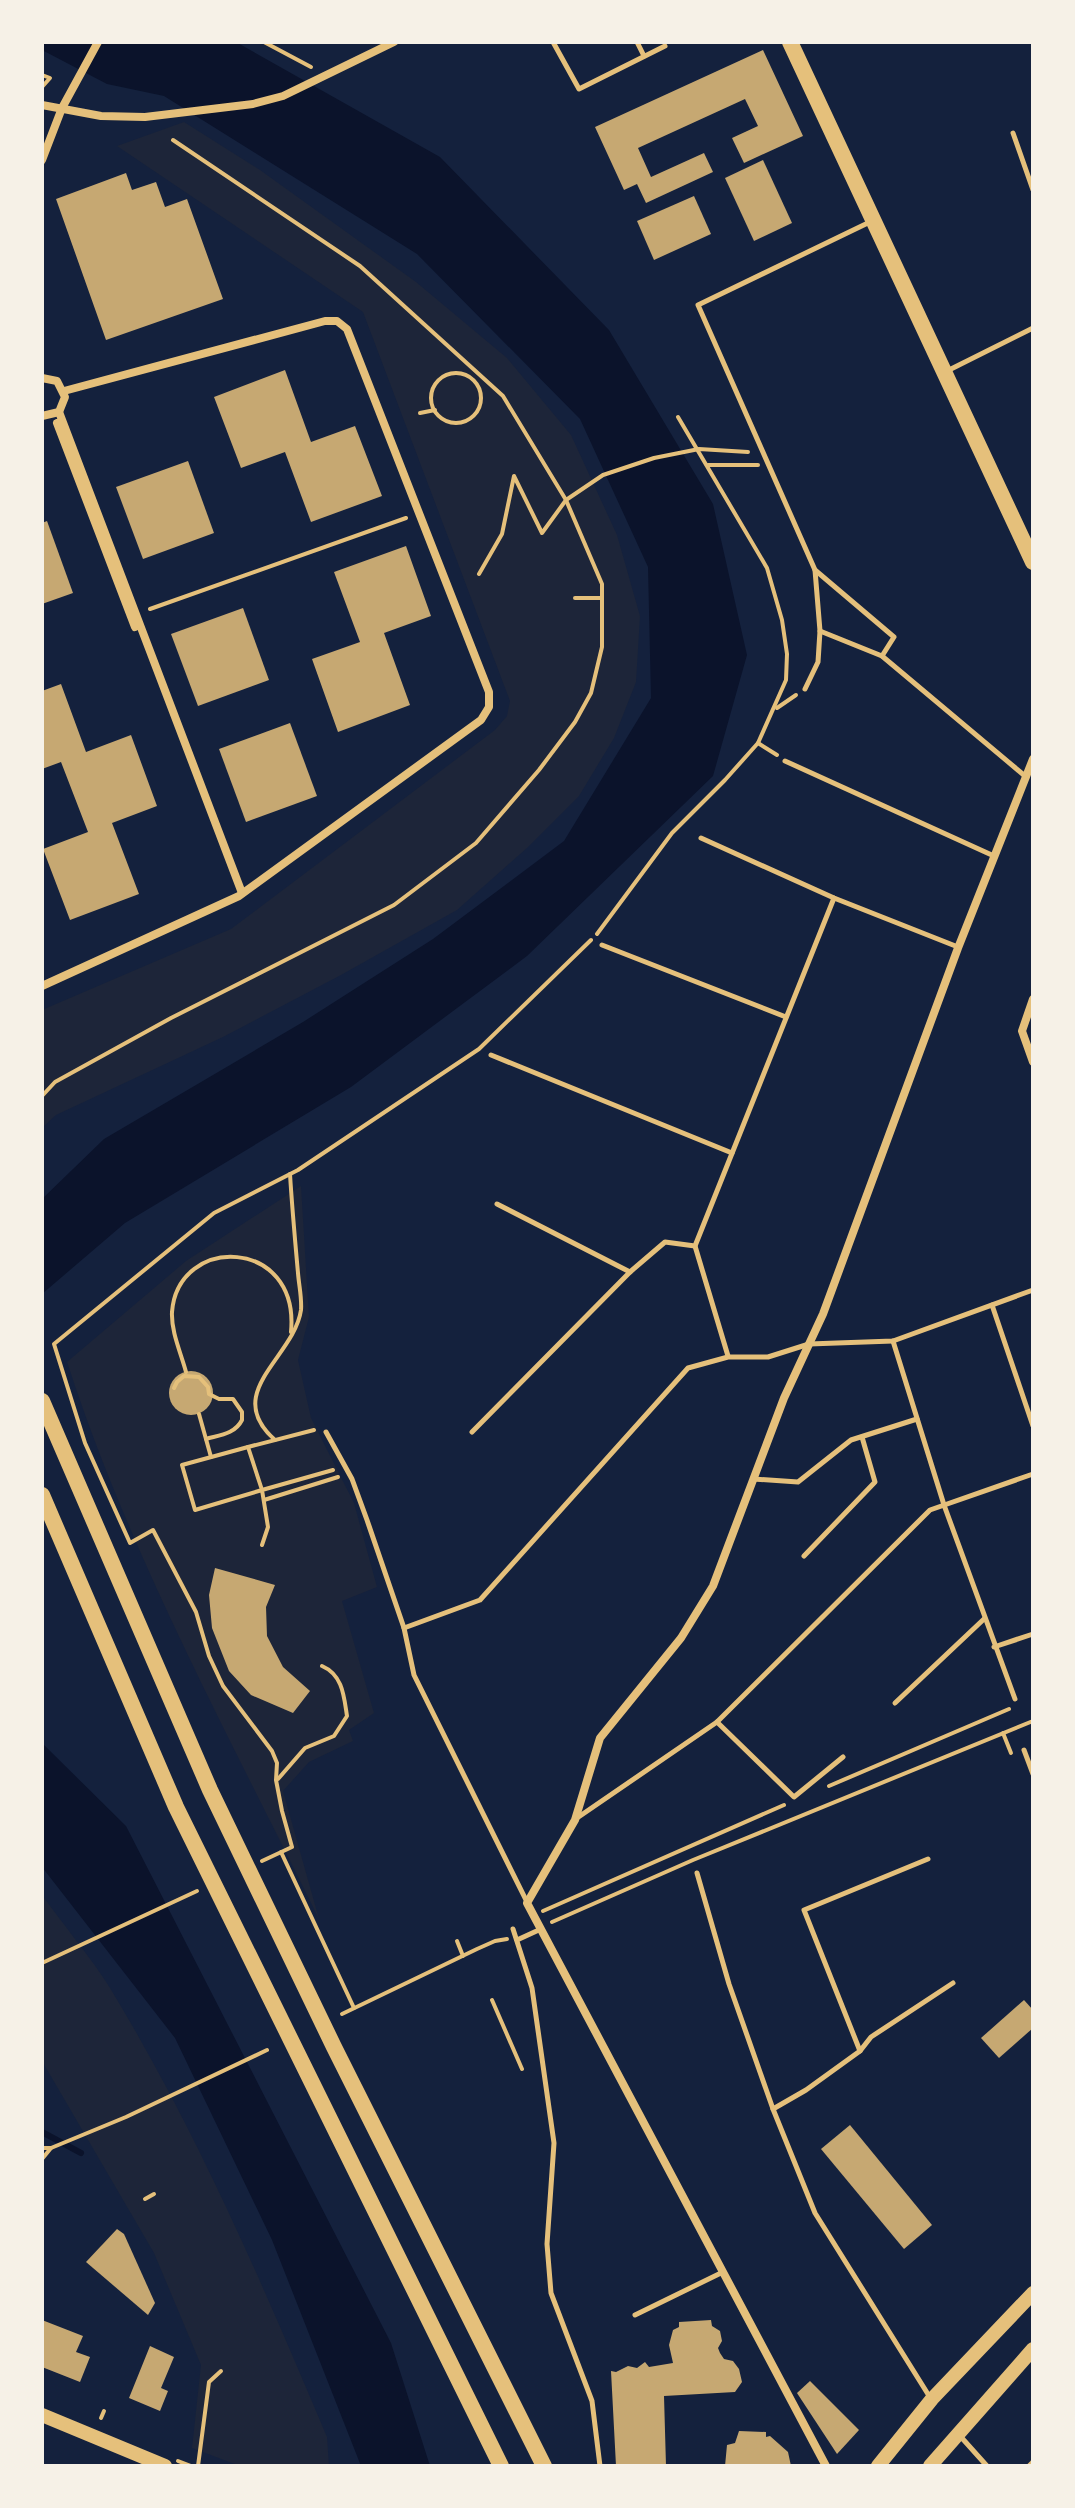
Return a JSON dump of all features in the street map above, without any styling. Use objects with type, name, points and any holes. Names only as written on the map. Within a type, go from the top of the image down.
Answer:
[{"type":"main road","points":[[790,42],[1033,562]]},
{"type":"main road","points":[[42,1401],[210,1790],[359,2098],[544,2466]]},
{"type":"main road","points":[[42,1495],[176,1807],[501,2466]]},
{"type":"street","points":[[42,160],[62,108],[98,42]]},
{"type":"street","points":[[42,105],[101,116],[126,116],[184,114],[253,104],[283,96],[394,42]]},
{"type":"street","points":[[42,986],[240,895],[481,720],[489,707],[489,692],[347,329],[337,321],[325,321],[64,391]]},
{"type":"street","points":[[42,378],[57,381],[64,391],[64,402],[56,413],[42,416]]},
{"type":"street","points":[[56,413],[240,895]]},
{"type":"street","points":[[826,2466],[544,1926],[527,1903],[575,1820],[600,1738],[681,1638],[713,1586],[784,1398],[823,1314],[958,948],[1033,759]]},
{"type":"street","points":[[1033,999],[1022,1031],[1033,1062]]},
{"type":"street","points":[[878,2466],[932,2399],[1033,2293]]},
{"type":"street","points":[[930,2466],[1033,2349]]},
{"type":"street","points":[[42,2415],[165,2466]]},
{"type":"lane","points":[[553,42],[579,89],[665,46]]},
{"type":"lane","points":[[637,42],[644,56]]},
{"type":"lane","points":[[1013,133],[1033,190]]},
{"type":"lane","points":[[805,689],[818,662],[820,631],[815,570],[698,305],[873,221]]},
{"type":"lane","points":[[944,373],[1033,328]]},
{"type":"lane","points":[[815,570],[894,637],[882,656]]},
{"type":"lane","points":[[820,631],[882,656],[1025,776]]},
{"type":"lane","points":[[785,761],[994,856]]},
{"type":"lane","points":[[701,838],[834,898],[958,948]]},
{"type":"lane","points":[[728,1357],[695,1246],[834,898]]},
{"type":"lane","points":[[602,945],[786,1017]]},
{"type":"lane","points":[[491,1055],[732,1153]]},
{"type":"lane","points":[[497,1204],[630,1272]]},
{"type":"lane","points":[[472,1432],[630,1272],[665,1242],[695,1246]]},
{"type":"lane","points":[[404,1628],[480,1600],[688,1368],[728,1357],[768,1357],[809,1344],[893,1341],[1033,1290]]},
{"type":"lane","points":[[992,1305],[1033,1426]]},
{"type":"lane","points":[[893,1341],[944,1505],[1016,1702]]},
{"type":"lane","points":[[752,1479],[798,1482],[851,1440],[917,1419]]},
{"type":"lane","points":[[326,1432],[349,1473],[367,1520],[404,1628],[414,1675],[527,1903]]},
{"type":"lane","points":[[804,1556],[875,1482],[862,1437]]},
{"type":"lane","points":[[575,1820],[717,1722],[930,1510],[1033,1474]]},
{"type":"lane","points":[[895,1703],[984,1619]]},
{"type":"lane","points":[[994,1647],[1033,1634]]},
{"type":"lane","points":[[717,1722],[794,1797],[843,1757]]},
{"type":"lane","points":[[1024,1750],[1033,1774]]},
{"type":"lane","points":[[860,2051],[804,1910],[928,1859]]},
{"type":"lane","points":[[697,1873],[729,1984],[773,2109],[815,2213],[932,2399]]},
{"type":"lane","points":[[517,1940],[544,1926]]},
{"type":"lane","points":[[513,1929],[532,1988],[554,2143],[547,2244],[551,2293],[592,2401],[600,2466]]},
{"type":"lane","points":[[773,2109],[806,2090],[860,2051],[871,2037],[953,1983]]},
{"type":"lane","points":[[635,2315],[723,2272]]},
{"type":"lane","points":[[957,2432],[987,2466]]},
{"type":"path","points":[[264,42],[327,75]]},
{"type":"path","points":[[42,75],[50,78],[42,87]]},
{"type":"path","points":[[42,1096],[55,1082],[171,1018],[394,905],[476,843],[539,770],[575,722],[591,693],[602,647],[602,584],[566,500],[503,396],[360,266],[173,140]]},
{"type":"path","points":[[465,374],[467,363]]},
{"type":"path","points":[[449,373],[465,374],[472,378],[481,392],[481,401],[474,416],[467,421],[450,422],[442,419],[435,410],[431,398],[435,382],[449,373]]},
{"type":"path","points":[[420,413],[435,410]]},
{"type":"path","points":[[262,1861],[292,1847],[276,1780],[277,1763],[272,1751],[223,1686],[209,1656],[196,1612],[153,1530],[130,1543],[85,1443],[54,1344],[214,1213],[290,1174],[479,1049],[601,929],[672,833],[758,743],[786,680],[787,654],[778,607],[767,568],[678,417]]},
{"type":"path","points":[[479,574],[502,534],[514,476],[542,533],[566,500],[603,475],[654,458],[699,449],[763,452]]},
{"type":"path","points":[[708,465],[759,465]]},
{"type":"path","points":[[150,609],[408,518]]},
{"type":"path","points":[[575,598],[602,598]]},
{"type":"path","points":[[775,710],[805,689]]},
{"type":"path","points":[[758,743],[785,761]]},
{"type":"path","points":[[275,1440],[266,1432],[257,1415],[255,1396],[258,1384],[285,1348],[301,1312],[290,1174]]},
{"type":"path","points":[[186,1372],[172,1312],[178,1287],[187,1277],[217,1258],[234,1255],[265,1266],[287,1290],[291,1302],[291,1334]]},
{"type":"path","points":[[174,1388],[177,1382],[191,1374],[205,1382],[209,1394],[219,1399],[233,1399],[239,1406],[242,1420],[238,1427],[206,1439]]},
{"type":"path","points":[[199,1414],[211,1457]]},
{"type":"path","points":[[315,1436],[313,1429],[182,1465],[195,1510],[333,1470],[327,1462]]},
{"type":"path","points":[[248,1447],[262,1490],[268,1527],[262,1545]]},
{"type":"path","points":[[264,1500],[349,1473]]},
{"type":"path","points":[[276,1780],[305,1748],[334,1736],[347,1716],[343,1689],[331,1670],[322,1666]]},
{"type":"path","points":[[820,1789],[1016,1702]]},
{"type":"path","points":[[544,1926],[693,1860],[1033,1721]]},
{"type":"path","points":[[1003,1733],[1012,1755]]},
{"type":"path","points":[[539,1917],[539,1913],[795,1800]]},
{"type":"path","points":[[281,1852],[354,2008]]},
{"type":"path","points":[[42,1963],[197,1891]]},
{"type":"path","points":[[457,1941],[463,1956]]},
{"type":"path","points":[[342,2014],[495,1941]]},
{"type":"path","points":[[492,2000],[522,2069]]},
{"type":"path","points":[[42,2148],[51,2148],[126,2117],[267,2050]]},
{"type":"path","points":[[42,2159],[51,2148]]},
{"type":"path","points":[[145,2199],[154,2194]]},
{"type":"path","points":[[198,2466],[209,2382],[221,2371]]},
{"type":"path","points":[[101,2418],[104,2411]]},
{"type":"shaded area","points":[[42,42],[236,42],[440,157],[609,330],[713,504],[747,655],[713,776],[527,956],[351,1087],[125,1223],[42,1294],[42,1199],[104,1139],[303,1022],[433,939],[564,841],[651,698],[648,567],[580,419],[417,254],[164,96],[107,84],[42,50]]},
{"type":"shaded area","points":[[184,122],[260,170],[416,282],[507,358],[571,435],[617,535],[640,616],[636,682],[614,738],[579,796],[527,848],[457,910],[223,1037],[56,1115],[42,1128],[42,1010],[231,929],[495,730],[507,716],[510,701],[363,312],[117,146]]},
{"type":"shaded area","points":[[301,1186],[309,1317],[298,1360],[311,1418],[354,1503],[377,1587],[342,1601],[374,1713],[349,1730],[353,1741],[309,1762],[283,1791],[319,1919],[151,1575],[92,1434],[67,1362],[186,1261]]},
{"type":"shaded area","points":[[42,1743],[126,1826],[391,2343],[430,2466],[361,2466],[272,2240],[175,2038],[42,1867]]},
{"type":"shaded area","points":[[42,1895],[110,1988],[200,2152],[253,2265],[327,2437],[329,2466],[240,2466],[192,2448],[201,2365],[154,2253],[42,2061]]},
{"type":"building","points":[[763,50],[803,136],[744,163],[732,138],[758,126],[745,99],[638,148],[651,177],[704,153],[713,172],[646,203],[637,184],[624,190],[595,127]]},
{"type":"building","points":[[763,160],[792,223],[754,241],[725,178]]},
{"type":"building","points":[[126,173],[132,190],[156,182],[165,207],[187,199],[223,299],[106,340],[56,199]]},
{"type":"building","points":[[694,196],[711,234],[654,260],[637,221]]},
{"type":"building","points":[[285,370],[311,442],[355,426],[382,496],[311,522],[285,452],[241,468],[214,397]]},
{"type":"building","points":[[188,461],[214,533],[143,559],[116,487]]},
{"type":"building","points":[[47,521],[73,593],[42,604],[42,523]]},
{"type":"building","points":[[406,546],[431,616],[384,633],[410,705],[338,732],[312,659],[360,642],[334,572]]},
{"type":"building","points":[[243,608],[269,680],[198,706],[171,634]]},
{"type":"building","points":[[61,684],[86,752],[131,735],[157,806],[112,823],[139,894],[70,920],[43,849],[88,832],[61,762],[42,769],[42,691]]},
{"type":"building","points":[[290,723],[317,796],[246,822],[219,749]]},
{"type":"building","points":[[191,1371],[206,1378],[213,1393],[206,1408],[191,1415],[176,1408],[169,1393],[176,1378]]},
{"type":"building","points":[[215,1568],[275,1585],[266,1607],[267,1636],[283,1667],[310,1691],[293,1713],[251,1695],[229,1671],[212,1628],[209,1595]]},
{"type":"building","points":[[1024,2000],[1033,2010],[1033,2028],[999,2058],[981,2038]]},
{"type":"building","points":[[850,2125],[932,2225],[904,2249],[821,2149]]},
{"type":"building","points":[[117,2229],[124,2234],[155,2303],[148,2315],[86,2262]]},
{"type":"building","points":[[42,2320],[83,2336],[76,2352],[90,2357],[80,2382],[42,2367]]},
{"type":"building","points":[[711,2320],[712,2326],[720,2331],[720,2353],[724,2359],[733,2361],[742,2382],[735,2392],[664,2396],[666,2466],[616,2466],[611,2371],[628,2366],[637,2368],[645,2362],[649,2367],[673,2363],[669,2345],[679,2322]]},
{"type":"building","points":[[150,2346],[174,2357],[161,2388],[168,2391],[160,2411],[129,2398]]},
{"type":"building","points":[[810,2381],[859,2430],[837,2454],[797,2393]]},
{"type":"building","points":[[739,2431],[766,2432],[766,2437],[770,2436],[788,2452],[791,2466],[725,2466],[727,2445],[735,2443]]},
{"type":"waterway","points":[[42,2132],[81,2153]]}]
